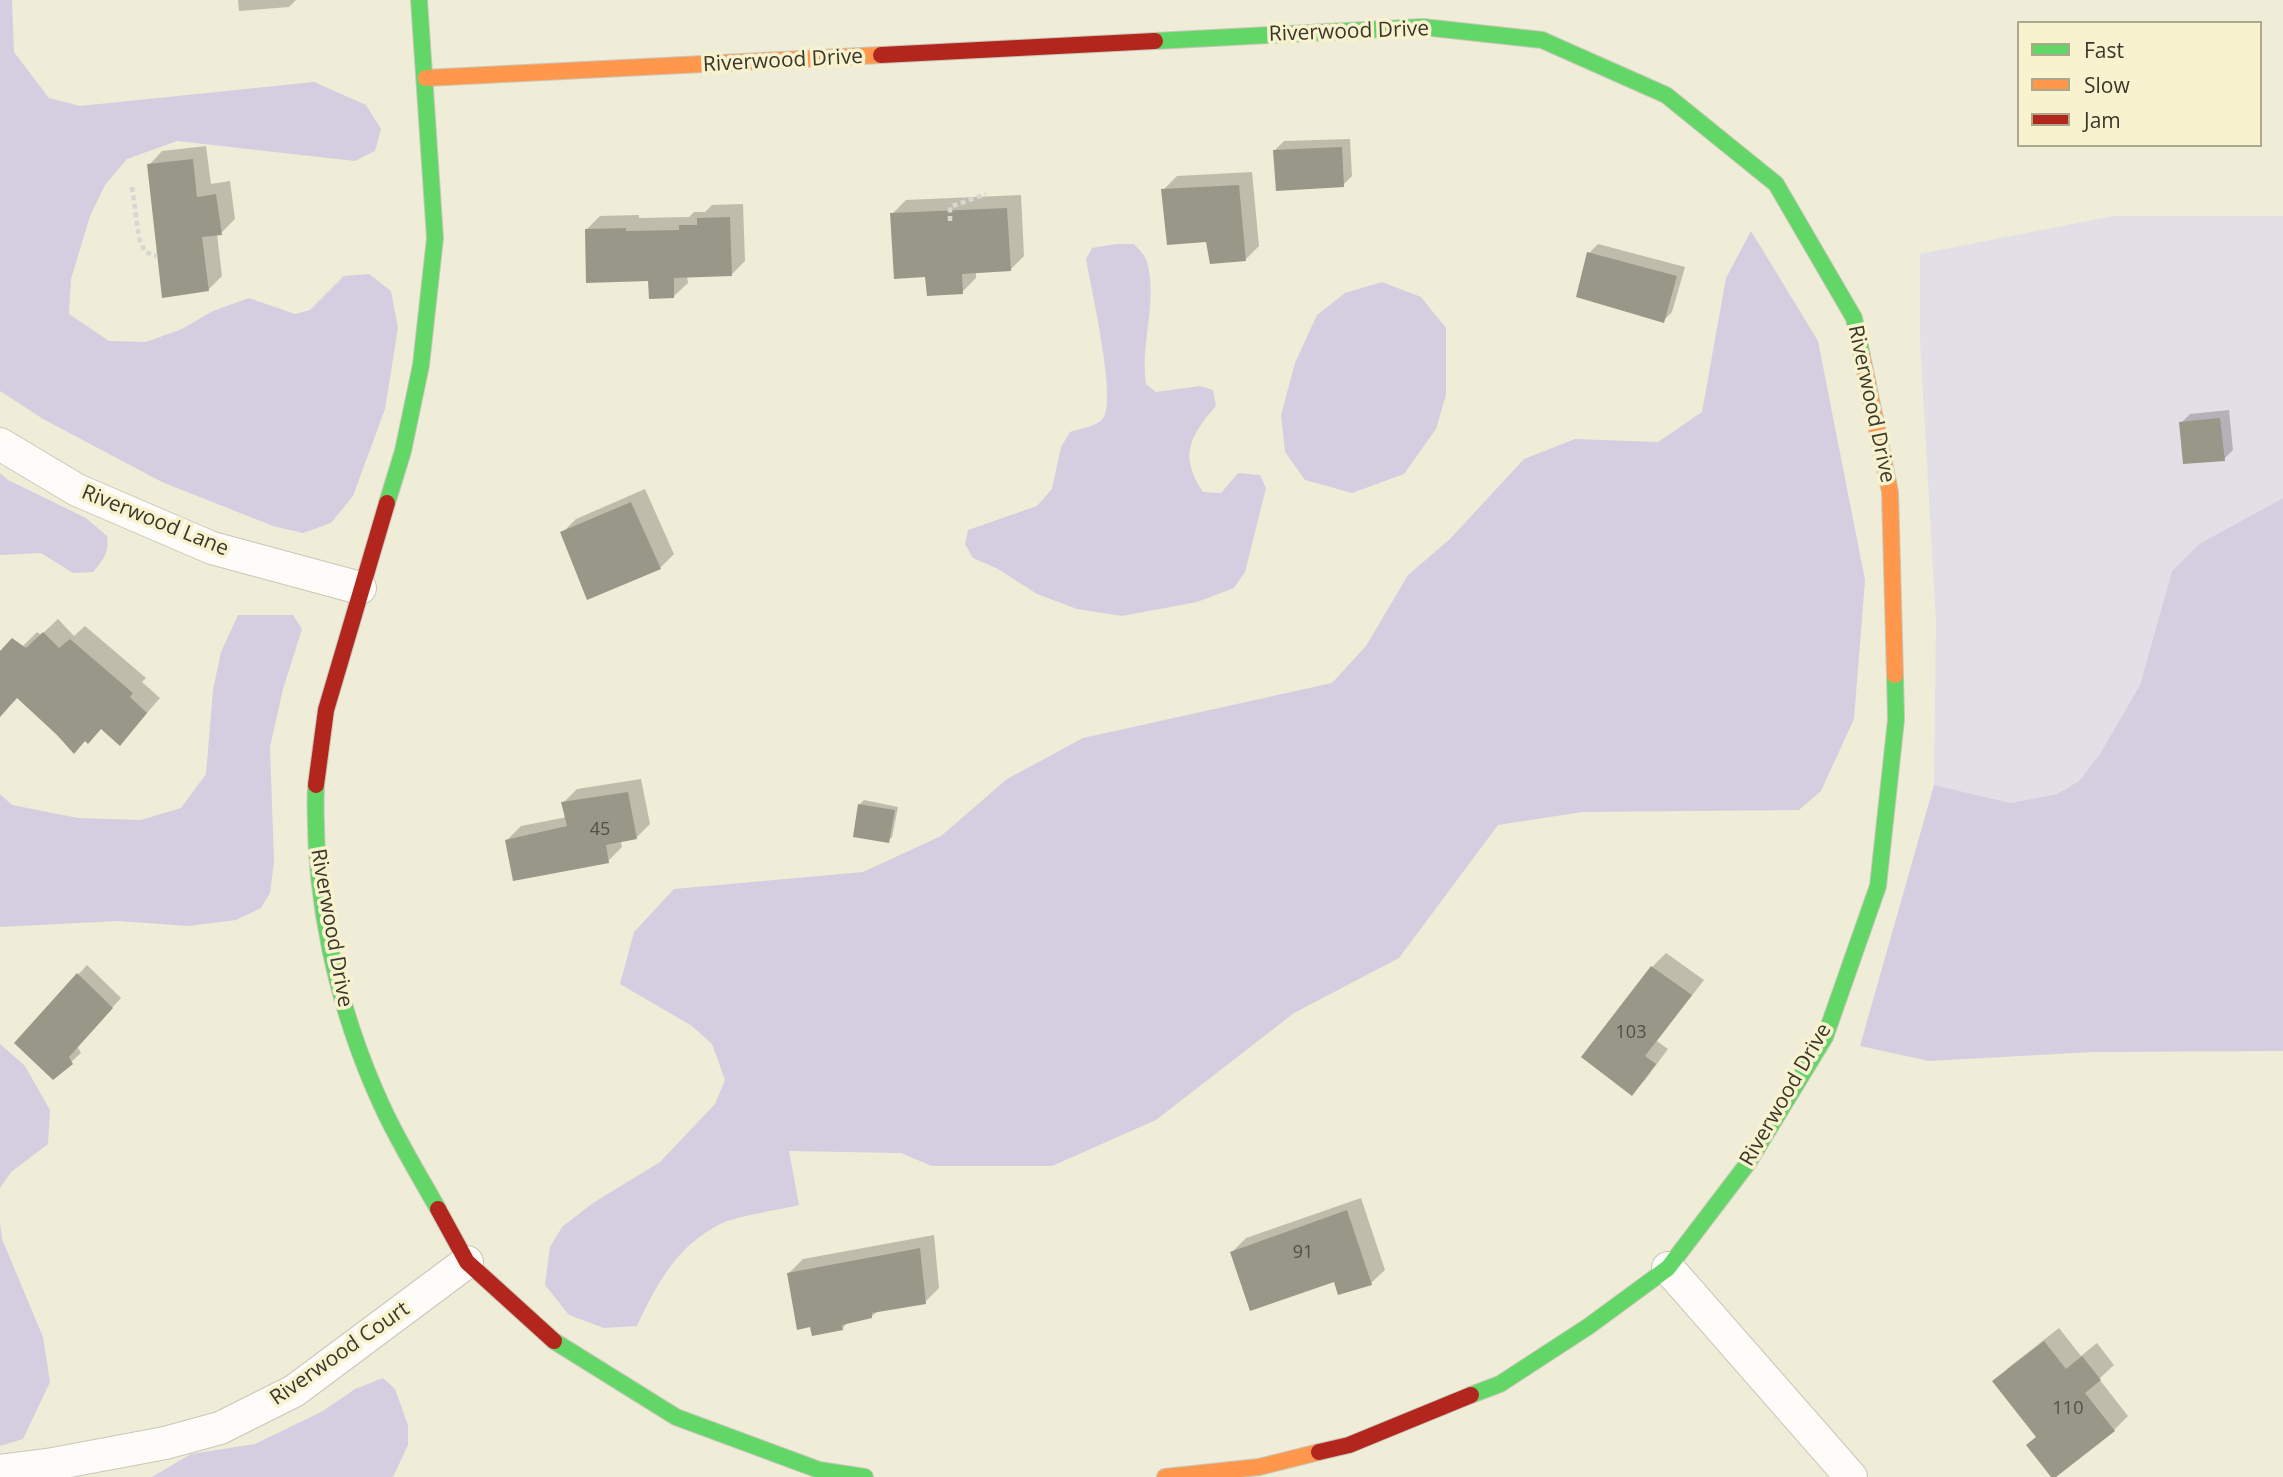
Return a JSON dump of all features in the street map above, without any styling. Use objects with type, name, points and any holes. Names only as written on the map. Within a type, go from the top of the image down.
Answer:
[{"type":"street","name":"Riverwood Drive","points":[[419,0],[435,238],[432,290],[421,365],[403,451],[360,588],[327,710],[317,771],[315,822],[321,896],[337,983],[348,1023],[382,1107],[467,1262],[559,1346],[676,1417],[819,1470],[865,1477]]},
{"type":"street","name":"Riverwood Drive","points":[[426,78],[1423,27],[1542,40],[1665,94],[1776,184],[1854,318],[1890,492],[1896,720],[1878,886],[1825,1037],[1748,1163],[1668,1268],[1589,1326],[1493,1387],[1349,1445],[1259,1467],[1165,1477]]},
{"type":"street","name":"Riverwood Lane","points":[[0,444],[77,490],[212,548],[360,588]]},
{"type":"street","name":"Riverwood Court","points":[[0,1471],[165,1443],[220,1428],[294,1391],[467,1262]]},
{"type":"street","points":[[1668,1268],[1851,1477]]},
{"type":"path","points":[[132,187],[139,238],[145,253],[157,256]]},
{"type":"path","points":[[950,221],[950,207],[986,194]]},
{"type":"shaded area","points":[[0,0],[12,0],[14,52],[49,98],[80,106],[314,82],[366,105],[381,129],[375,151],[355,161],[177,141],[127,159],[105,185],[90,216],[71,279],[69,314],[109,341],[146,342],[182,329],[213,311],[249,298],[295,314],[310,310],[344,276],[369,274],[391,291],[398,328],[385,409],[353,496],[331,523],[303,533],[273,526],[162,482],[43,419],[0,391]]},
{"type":"shaded area","points":[[2113,216],[2283,216],[2283,498],[2199,544],[2172,571],[2140,685],[2100,754],[2079,781],[2057,794],[2011,803],[1934,785],[1936,622],[1920,341],[1920,254]]},
{"type":"shaded area","points":[[1751,231],[1818,341],[1865,580],[1854,719],[1821,791],[1799,810],[1582,812],[1498,825],[1399,958],[1294,1013],[1156,1120],[1052,1166],[932,1166],[901,1153],[789,1151],[799,1205],[727,1221],[691,1243],[661,1280],[637,1326],[604,1328],[569,1315],[545,1285],[550,1247],[562,1227],[593,1203],[660,1162],[715,1104],[725,1080],[712,1044],[692,1026],[620,984],[634,932],[674,889],[863,872],[941,836],[1007,779],[1083,738],[1332,683],[1366,646],[1408,575],[1450,539],[1524,459],[1575,439],[1658,442],[1702,412],[1726,278]]},
{"type":"shaded area","points":[[1134,244],[1147,262],[1151,292],[1145,354],[1146,384],[1156,392],[1200,386],[1213,390],[1216,406],[1199,427],[1190,447],[1189,457],[1191,468],[1203,492],[1221,493],[1238,473],[1260,475],[1266,488],[1245,572],[1234,588],[1197,602],[1122,616],[1077,609],[1037,594],[998,569],[973,558],[965,544],[968,530],[1037,506],[1052,489],[1061,447],[1070,432],[1094,425],[1104,417],[1107,405],[1105,365],[1086,259],[1092,248]]},
{"type":"shaded area","points":[[1382,282],[1421,297],[1446,328],[1446,395],[1436,429],[1404,474],[1352,493],[1305,480],[1285,452],[1281,415],[1295,363],[1317,315],[1345,293]]},
{"type":"shaded area","points":[[0,473],[8,480],[86,518],[107,536],[105,555],[93,572],[73,573],[41,553],[0,555]]},
{"type":"shaded area","points":[[2283,498],[2283,1051],[2093,1052],[1929,1061],[1860,1046],[1934,785],[2011,803],[2057,794],[2079,781],[2100,754],[2140,685],[2172,571],[2199,544]]},
{"type":"shaded area","points":[[238,615],[293,615],[302,629],[283,689],[270,747],[274,862],[270,893],[261,908],[236,920],[188,926],[118,921],[0,927],[0,794],[12,805],[78,818],[141,820],[181,808],[206,774],[213,690],[221,652]]},
{"type":"shaded area","points":[[0,1044],[25,1066],[50,1110],[48,1144],[11,1172],[0,1188]]},
{"type":"shaded area","points":[[0,1222],[2,1239],[43,1337],[50,1382],[23,1439],[0,1446]]},
{"type":"shaded area","points":[[383,1378],[395,1389],[408,1425],[408,1445],[393,1477],[152,1477],[191,1454],[255,1444],[323,1411],[355,1389]]},
{"type":"building","points":[[1342,147],[1344,187],[1276,191],[1273,150]]},
{"type":"building","points":[[193,159],[197,197],[216,194],[222,235],[202,237],[209,291],[162,298],[147,164]]},
{"type":"building","points":[[1239,185],[1246,261],[1210,264],[1206,242],[1167,245],[1161,189]]},
{"type":"building","points":[[1007,208],[1011,271],[962,274],[963,294],[927,296],[925,277],[894,279],[890,213]]},
{"type":"building","points":[[730,217],[732,276],[674,278],[674,298],[649,299],[648,281],[586,283],[585,229],[679,230],[679,225],[697,225],[697,218]]},
{"type":"building","points":[[1587,252],[1677,276],[1664,323],[1576,297]]},
{"type":"building","points":[[2220,418],[2225,461],[2183,464],[2179,422]]},
{"type":"building","points":[[631,502],[661,569],[587,600],[560,532]]},
{"type":"building","points":[[43,632],[59,648],[70,639],[133,693],[130,697],[147,713],[120,746],[101,729],[88,744],[85,741],[74,754],[17,698],[0,717],[0,651],[12,638],[26,648]]},
{"type":"building","points":[[628,792],[637,839],[606,845],[609,863],[513,881],[505,840],[567,826],[561,802]]},
{"type":"building","points":[[858,804],[895,810],[889,843],[853,837]]},
{"type":"building","points":[[1651,966],[1692,995],[1645,1056],[1656,1064],[1632,1096],[1581,1057]]},
{"type":"building","points":[[77,973],[113,1008],[69,1057],[73,1064],[53,1080],[14,1043]]},
{"type":"building","points":[[1347,1210],[1372,1285],[1338,1295],[1334,1282],[1250,1311],[1230,1252]]},
{"type":"building","points":[[920,1248],[926,1304],[872,1313],[872,1318],[842,1325],[843,1330],[812,1336],[810,1327],[797,1330],[787,1273]]},
{"type":"building","points":[[2044,1341],[2066,1369],[2082,1356],[2101,1380],[2085,1393],[2115,1431],[2056,1477],[2051,1477],[2026,1445],[2036,1437],[1992,1381]]},
{"type":"traffic: fast","points":[[387,503],[403,451],[421,365],[435,238],[419,0]]},
{"type":"traffic: fast","points":[[1155,41],[1423,27],[1542,40],[1666,95],[1776,184],[1854,318],[1862,356]]},
{"type":"traffic: fast","points":[[1471,1395],[1500,1384],[1589,1326],[1668,1268],[1748,1163],[1825,1037],[1878,886],[1896,720],[1895,675]]},
{"type":"traffic: fast","points":[[316,785],[318,868],[330,949],[340,989],[352,1029],[382,1106],[438,1209]]},
{"type":"traffic: fast","points":[[554,1341],[676,1417],[819,1470],[865,1477]]},
{"type":"traffic: slow","points":[[426,78],[881,55]]},
{"type":"traffic: slow","points":[[1862,356],[1890,492],[1895,675]]},
{"type":"traffic: slow","points":[[1165,1477],[1259,1467],[1319,1452]]},
{"type":"traffic: jam","points":[[881,55],[1155,41]]},
{"type":"traffic: jam","points":[[316,785],[326,710],[387,503]]},
{"type":"traffic: jam","points":[[438,1209],[467,1262],[554,1341]]},
{"type":"traffic: jam","points":[[1319,1452],[1349,1445],[1471,1395]]}]
